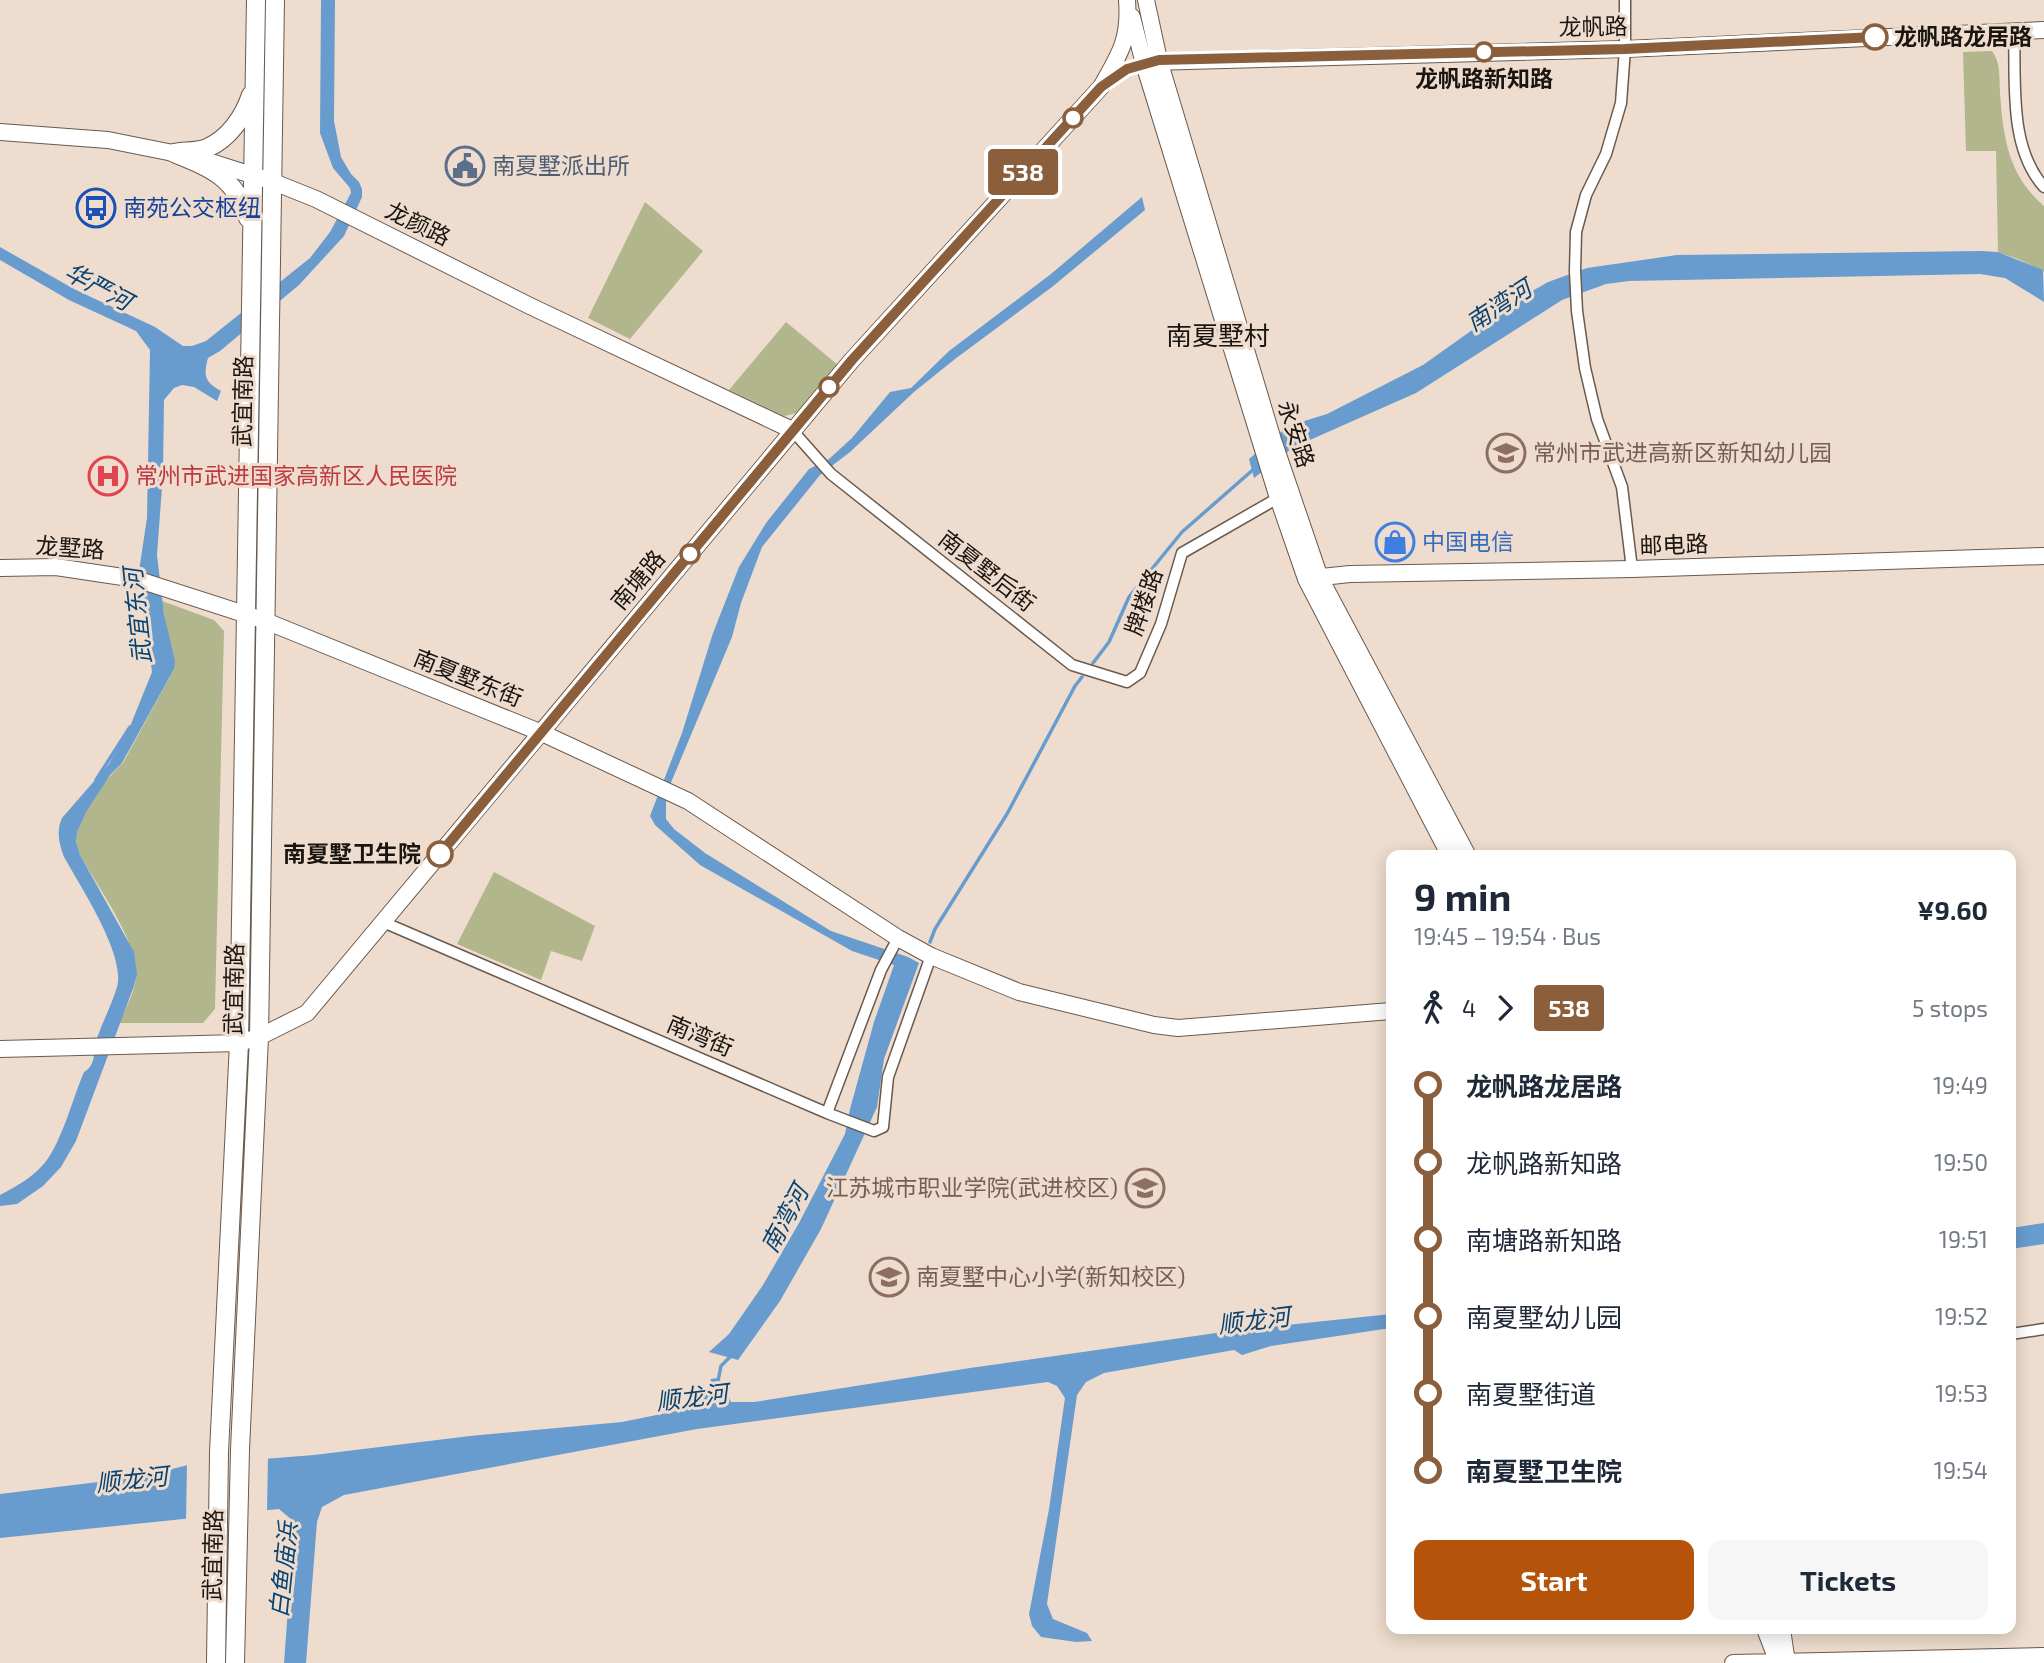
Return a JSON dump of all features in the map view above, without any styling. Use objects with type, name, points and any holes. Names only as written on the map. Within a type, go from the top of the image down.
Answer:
[{"type":"main road","points":[[252,230],[256,0]]},
{"type":"main road","points":[[271,181],[275,0]]},
{"type":"main road","points":[[174,153],[205,149],[221,140],[246,111],[255,85]]},
{"type":"main road","points":[[174,153],[209,167],[230,182],[243,201],[252,230]]},
{"type":"main road","name":"武宜南路","points":[[216,1663],[219,1452],[269,315],[271,181]]},
{"type":"main road","name":"武宜南路","points":[[235,1663],[240,1450],[258,1037],[250,339],[252,230]]},
{"type":"street","name":"永安路","points":[[1128,0],[1152,62],[1268,444],[1313,578],[1465,850]]},
{"type":"street","points":[[1101,87],[1119,57],[1129,26],[1128,0]]},
{"type":"street","name":"永安路","points":[[1146,0],[1152,62]]},
{"type":"street","points":[[1625,0],[1625,49],[1620,103],[1606,153],[1586,195],[1576,232],[1575,271],[1577,311],[1585,368],[1597,419],[1622,487],[1632,569]]},
{"type":"street","name":"龙帆路","points":[[1152,62],[1625,49],[2044,30]]},
{"type":"street","points":[[2014,31],[2018,125],[2026,158],[2044,187]]},
{"type":"street","name":"南塘路","points":[[0,1049],[239,1043],[258,1037],[307,1013],[852,360],[1101,87],[1127,69],[1152,62]]},
{"type":"street","name":"龙颜路","points":[[0,132],[108,140],[198,158],[271,181],[332,206],[537,309],[792,430]]},
{"type":"street","name":"南夏墅后街","points":[[792,430],[831,474],[1072,665],[1127,682]]},
{"type":"street","name":"永安路","points":[[1279,477],[1278,498],[1313,578],[1447,850]]},
{"type":"street","name":"牌楼路","points":[[1127,682],[1140,673],[1151,649],[1182,553],[1278,498]]},
{"type":"street","name":"邮电路","points":[[1313,578],[1350,574],[1632,569],[2044,556]]},
{"type":"street","name":"龙墅路","points":[[0,568],[55,567],[136,579],[255,617]]},
{"type":"street","name":"南夏墅东街","points":[[255,617],[542,733],[669,791],[688,801],[896,942],[1019,992],[1154,1025],[1178,1028],[1386,1011]]},
{"type":"street","name":"南湾街","points":[[383,922],[874,1132],[883,1127],[888,1077],[931,956]]},
{"type":"street","points":[[827,1113],[881,970],[896,942]]},
{"type":"street","points":[[2016,1333],[2044,1329]]},
{"type":"street","points":[[1768,1634],[1782,1662]]},
{"type":"street","points":[[1782,1634],[1782,1662]]},
{"type":"street","points":[[1733,1663],[2044,1656]]},
{"type":"green space","points":[[1992,51],[1998,65],[2003,124],[2010,154],[2022,181],[2044,206],[2044,272],[1998,252],[1996,151],[1966,151],[1963,52]]},
{"type":"green space","points":[[645,202],[703,251],[630,339],[588,318]]},
{"type":"green space","points":[[786,322],[838,365],[797,413],[784,416],[729,390]]},
{"type":"green space","points":[[162,601],[214,620],[224,631],[215,1009],[203,1023],[119,1023],[135,985],[134,958],[114,912],[80,855],[76,833],[78,824],[95,795],[123,763],[174,669]]},
{"type":"green space","points":[[494,872],[595,926],[582,961],[551,951],[541,980],[457,944]]},
{"type":"water","points":[[321,0],[335,0],[334,121],[341,157],[359,182],[362,197],[344,236],[299,285],[208,358],[207,378],[221,391],[217,401],[194,387],[182,385],[174,388],[164,400],[163,474],[157,555],[164,614],[175,661],[174,669],[122,763],[110,775],[86,812],[76,841],[80,855],[134,952],[137,974],[76,1141],[61,1167],[43,1186],[17,1204],[0,1206],[0,1195],[37,1171],[54,1148],[84,1072],[93,1061],[97,1038],[117,987],[115,957],[100,921],[64,857],[59,828],[62,818],[109,764],[131,724],[152,672],[139,571],[147,518],[150,350],[136,331],[69,300],[0,260],[0,247],[74,289],[155,327],[183,346],[206,341],[310,258],[330,232],[351,193],[350,188],[333,168],[320,133]]},
{"type":"water","points":[[1142,197],[1145,210],[1052,287],[914,392],[850,452],[820,475],[762,547],[741,603],[732,637],[670,785],[666,819],[674,829],[705,853],[831,931],[919,963],[884,1059],[877,1107],[821,1229],[780,1301],[738,1360],[709,1352],[729,1334],[763,1285],[845,1134],[874,1022],[894,965],[852,951],[700,865],[655,825],[650,816],[682,733],[713,633],[739,567],[766,523],[809,469],[829,459],[852,438],[890,392],[911,388],[949,351],[1051,274]]},
{"type":"water","points":[[1998,252],[2043,270],[2044,302],[2005,278],[1980,274],[1629,281],[1606,284],[1562,300],[1416,393],[1294,447],[1254,478],[1249,459],[1288,426],[1327,414],[1423,365],[1506,306],[1548,282],[1587,268],[1677,255]]},
{"type":"water","points":[[2044,1223],[2044,1244],[2016,1248],[2016,1227]]},
{"type":"water","name":"顺龙河","points":[[1386,1315],[1386,1329],[1271,1346],[1242,1355],[1234,1350],[1104,1373],[1086,1382],[1077,1395],[1047,1604],[1053,1619],[1087,1633],[1092,1641],[1076,1642],[1041,1637],[1032,1626],[1029,1614],[1049,1509],[1065,1398],[1057,1386],[1048,1382],[697,1429],[344,1495],[322,1507],[317,1522],[306,1663],[284,1663],[294,1528],[292,1520],[279,1509],[0,1538],[0,1494],[139,1477],[188,1465],[314,1455],[470,1436],[622,1422],[691,1408],[704,1393],[711,1379],[718,1378],[725,1385],[731,1402],[754,1402],[1230,1331]]},
{"type":"pier","points":[[268,1455],[267,1513],[186,1523],[187,1462]]},
{"type":"waterway","name":"南湾河","points":[[1093,663],[1109,642],[1129,597],[1182,532],[1255,468]]},
{"type":"waterway","name":"南湾河","points":[[930,942],[935,929],[1007,814],[1082,677]]},
{"type":"waterway","name":"武宜东河","points":[[96,780],[130,727]]},
{"type":"waterway","name":"南湾河","points":[[718,1381],[721,1366],[732,1355]]},
{"type":"bus line","name":"538","points":[[440,854],[852,360],[1101,87],[1127,69],[1159,60],[1625,49],[1875,37]]},
{"type":"place","name":"龙帆路龙居路","points":[[1875,37]]},
{"type":"place","name":"龙帆路新知路","points":[[1484,52]]},
{"type":"place","name":"南夏墅派出所","points":[[465,166]]},
{"type":"place","name":"南苑公交枢纽","points":[[96,208]]},
{"type":"place","name":"常州市武进高新区新知幼儿园","points":[[1506,453]]},
{"type":"place","name":"常州市武进国家高新区人民医院","points":[[108,476]]},
{"type":"place","name":"中国电信","points":[[1395,542]]},
{"type":"place","name":"南夏墅卫生院","points":[[440,854]]},
{"type":"place","name":"江苏城市职业学院(武进校区)","points":[[1145,1188]]},
{"type":"place","name":"南夏墅中心小学(新知校区)","points":[[889,1277]]},
{"type":"district","name":"南夏墅村","points":[[1218,336]]},
{"type":"water label","name":"华严河","points":[[98,287]]},
{"type":"water label","name":"白鱼庙浜","points":[[284,1570]]}]
